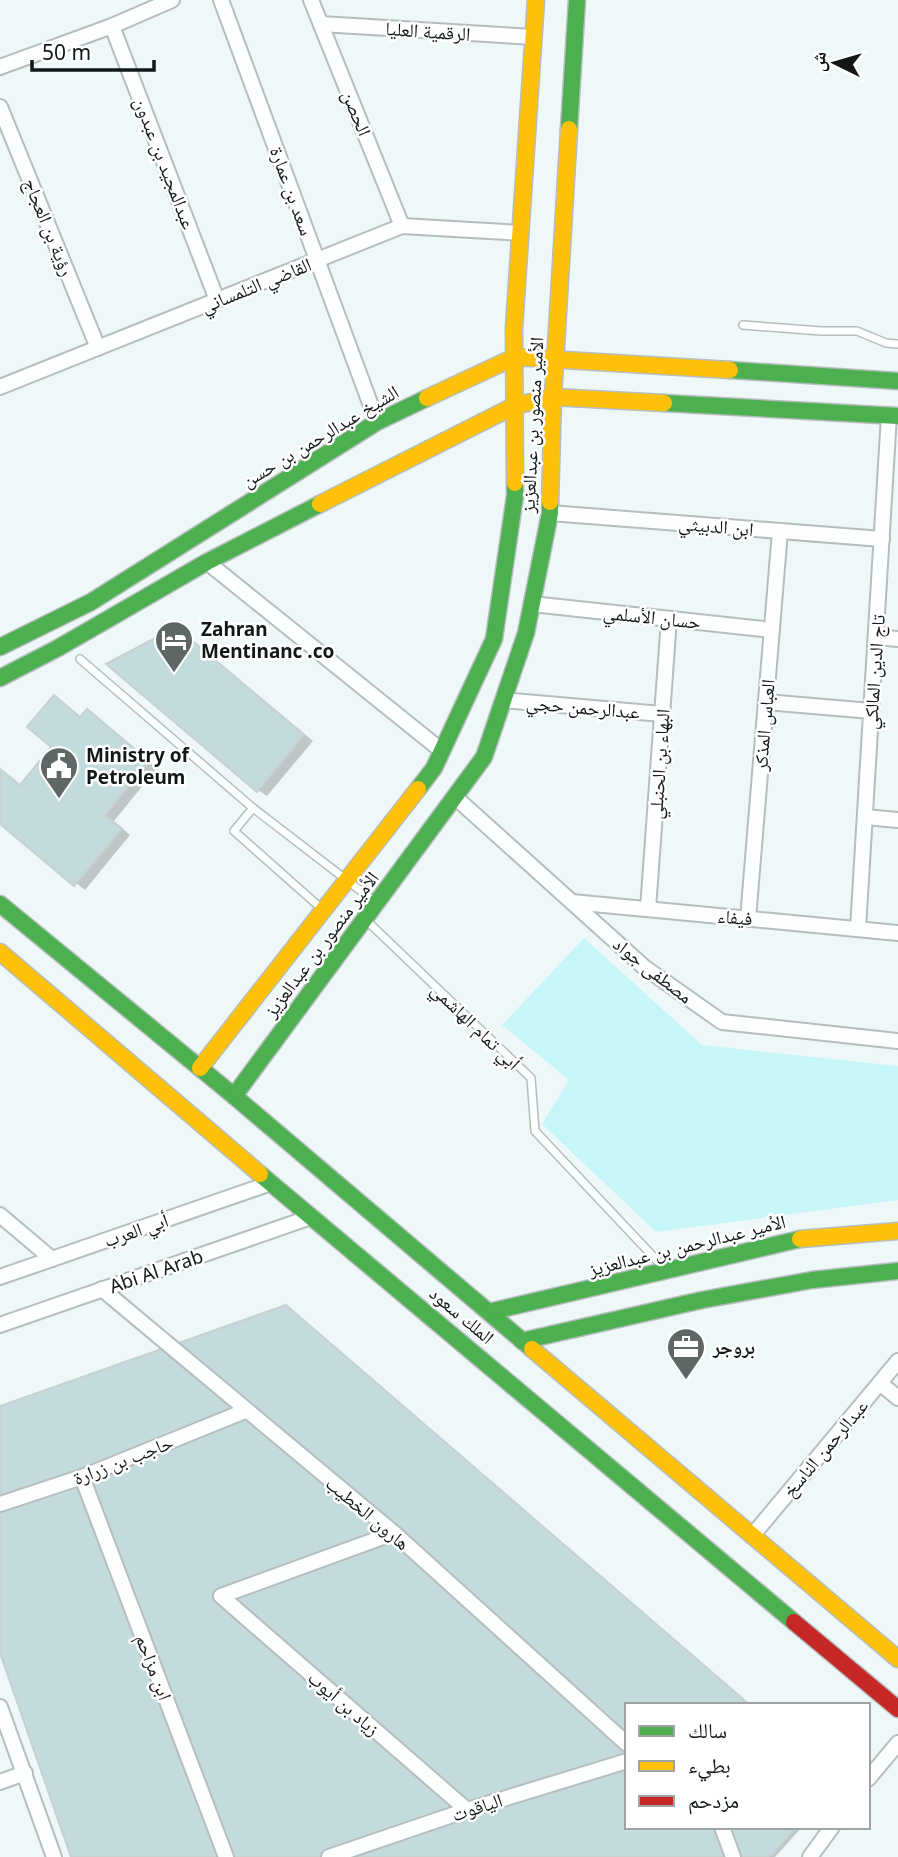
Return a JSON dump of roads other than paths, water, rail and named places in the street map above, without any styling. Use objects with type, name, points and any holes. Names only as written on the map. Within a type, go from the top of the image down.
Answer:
[{"type":"street","points":[[0,67],[112,26],[172,0]]},
{"type":"street","name":"سعد بن عمارة","points":[[221,0],[377,422]]},
{"type":"street","name":"الحصن","points":[[312,0],[402,226]]},
{"type":"street","name":"الأمير منصور بن عبدالعزيز","points":[[200,1068],[434,768],[494,639],[515,496],[515,357],[536,0]]},
{"type":"street","name":"الأمير منصور بن عبدالعزيز","points":[[234,1096],[484,757],[526,633],[551,513],[553,397],[577,0]]},
{"type":"street","name":"الرقمية العليا","points":[[321,24],[534,37]]},
{"type":"street","name":"عبدالمجيد بن عبدون","points":[[112,26],[217,300]]},
{"type":"street","name":"رؤية بن العجاج","points":[[0,107],[98,348]]},
{"type":"street","name":"القاضي التلمساني","points":[[0,387],[402,226],[521,233]]},
{"type":"street","points":[[515,357],[898,381]]},
{"type":"street","name":"الشيخ عبدالرحمن بن حسن","points":[[0,647],[91,602],[377,422],[515,357]]},
{"type":"street","points":[[0,678],[58,648],[206,562],[514,406],[553,397],[893,416]]},
{"type":"street","name":"تاج الدين المالكي","points":[[858,929],[882,539],[893,416]]},
{"type":"street","name":"ابن الدبيثي","points":[[551,513],[882,539]]},
{"type":"street","name":"العباس المذكر","points":[[748,919],[780,531]]},
{"type":"street","points":[[206,562],[442,751]]},
{"type":"street","name":"حسان الأسلمي","points":[[532,604],[772,630]]},
{"type":"street","name":"البهاء بن الحنبلي","points":[[649,909],[669,619]]},
{"type":"street","points":[[876,637],[898,639]]},
{"type":"street","name":"عبدالرحمن حجي","points":[[503,701],[662,714]]},
{"type":"street","points":[[766,702],[871,711]]},
{"type":"street","name":"مصطفى جواد","points":[[455,797],[645,967],[722,1022],[898,1041]]},
{"type":"street","points":[[865,817],[898,820]]},
{"type":"street","name":"فيفاء","points":[[572,902],[898,933]]},
{"type":"street","name":"الملك سعود","points":[[0,904],[234,1096],[898,1659]]},
{"type":"street","name":"الملك سعود","points":[[0,952],[311,1217],[898,1709]]},
{"type":"street","name":"أبي العرب","points":[[0,1277],[271,1183]]},
{"type":"street","points":[[0,1215],[52,1259]]},
{"type":"street","name":"Abi Al Arab","points":[[0,1325],[311,1217]]},
{"type":"street","name":"الأمير عبدالرحمن بن عبدالعزيز","points":[[489,1312],[801,1239],[898,1231]]},
{"type":"street","points":[[522,1341],[702,1300],[812,1280],[898,1271]]},
{"type":"street","name":"هارون الخطيب","points":[[103,1289],[394,1534],[625,1742]]},
{"type":"street","points":[[579,1293],[570,1304],[570,1311],[579,1324],[589,1326]]},
{"type":"street","name":"عبدالرحمن الناسخ","points":[[752,1535],[898,1361]]},
{"type":"street","points":[[880,1383],[898,1398]]},
{"type":"street","name":"حاجب بن زرارة","points":[[0,1504],[82,1477],[245,1411]]},
{"type":"street","name":"ابن مزاحم","points":[[82,1477],[226,1857]]},
{"type":"street","name":"زياد بن أيوب","points":[[394,1534],[220,1596],[467,1810]]},
{"type":"street","points":[[0,1707],[54,1857]]},
{"type":"street","points":[[870,1777],[898,1743]]},
{"type":"street","name":"الياقوت","points":[[329,1857],[467,1810],[625,1762]]},
{"type":"street","points":[[0,1782],[25,1773]]},
{"type":"street","points":[[723,1829],[733,1857]]},
{"type":"street","points":[[810,1857],[831,1829]]},
{"type":"lane","points":[[743,326],[857,331],[886,343],[898,344]]},
{"type":"lane","points":[[80,659],[253,808],[377,903]]},
{"type":"lane","points":[[253,808],[234,831],[323,910]]},
{"type":"lane","name":"أبي تمام الهاشمي","points":[[366,920],[531,1078],[535,1132],[667,1271]]},
{"type":"place","name":"Zahran Mentinanc .co","points":[[174,674]]},
{"type":"place","name":"Ministry of Petroleum","points":[[59,800]]},
{"type":"place","name":"بروجر","points":[[686,1381]]}]
